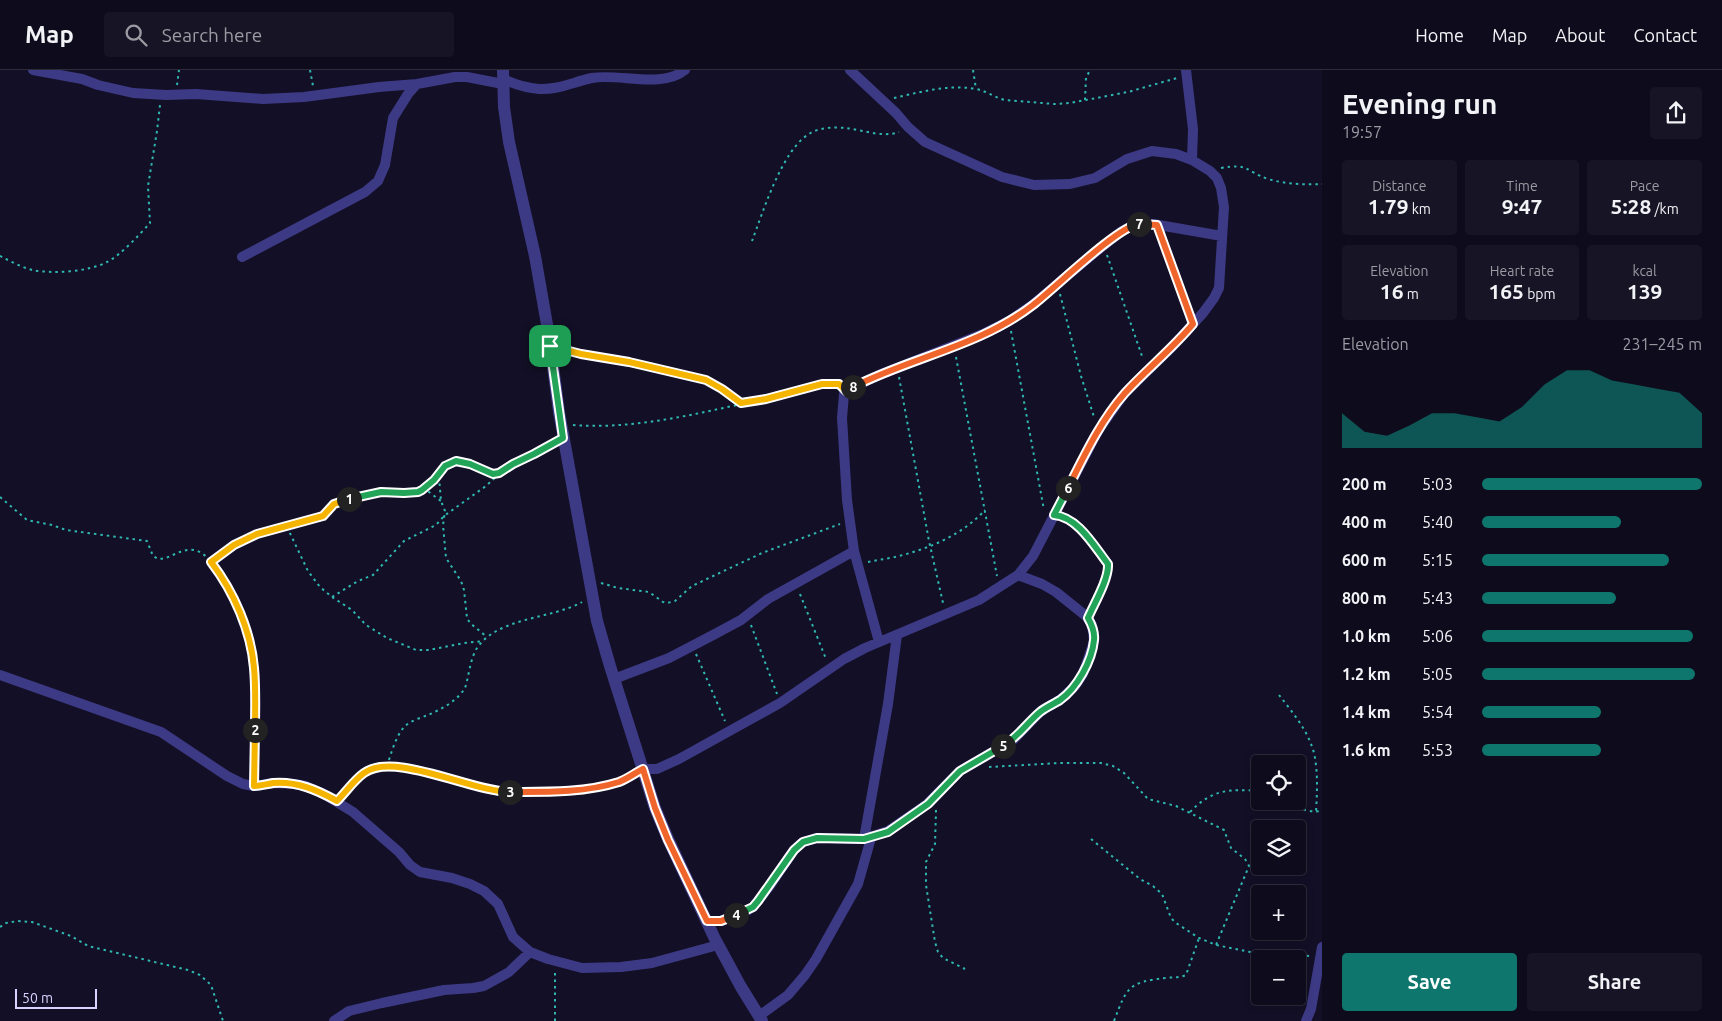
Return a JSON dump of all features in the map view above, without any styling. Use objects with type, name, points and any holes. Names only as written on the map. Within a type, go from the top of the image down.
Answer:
[{"type":"street","points":[[33,70],[82,79],[133,93],[196,94],[281,99],[417,84],[455,77],[503,78],[518,87],[555,89],[592,78],[662,79],[674,76],[685,70]]},
{"type":"street","points":[[643,769],[664,766],[730,732],[780,703],[844,659],[879,642],[979,600],[1018,575],[1032,556],[1098,431],[1124,394],[1193,324],[1214,298],[1219,288],[1224,207],[1221,188],[1217,178],[1210,171],[1192,160],[1176,154],[1152,151],[1126,159],[1094,178],[1070,184],[1034,185],[1002,176],[925,142],[908,127],[896,112],[850,70]]},
{"type":"street","points":[[1186,73],[1193,129],[1192,160]]},
{"type":"street","points":[[503,78],[504,108],[509,142],[535,256],[563,438],[597,621],[655,808],[668,840],[718,945],[761,1019],[805,975],[858,884],[868,839],[897,635]]},
{"type":"street","points":[[242,257],[365,192],[378,181],[385,165],[393,118],[408,94],[417,84]]},
{"type":"street","points":[[879,642],[854,551],[847,500],[842,418],[844,394],[846,391],[898,368],[954,347],[1009,321],[1032,306],[1122,232],[1136,224],[1157,225],[1222,236]]},
{"type":"street","points":[[614,679],[693,646],[747,615],[795,584],[854,551]]},
{"type":"street","points":[[707,921],[721,921],[753,907],[770,887],[794,850],[803,842],[817,838],[868,839],[888,832],[928,804],[960,771],[1014,740],[1040,712],[1061,700],[1075,686],[1083,674],[1094,640],[1092,625],[1088,618],[1056,592],[1042,584],[1018,575]]},
{"type":"street","points":[[0,675],[160,732],[227,776],[243,784],[254,786],[274,783],[306,786],[337,801],[353,812],[420,872],[452,878],[484,891],[498,904],[514,937],[530,952],[582,968],[621,967],[652,963],[718,945]]},
{"type":"street","points":[[334,1021],[349,1011],[382,1003],[444,990],[484,986],[509,972],[530,952]]},
{"type":"street","points":[[1306,1021],[1311,1009],[1321,952]]},
{"type":"path","points":[[0,256],[31,269],[58,273],[86,268],[107,262],[125,248],[150,223],[148,186],[159,107],[162,101],[172,95],[179,70]]},
{"type":"path","points":[[310,70],[312,82],[318,95]]},
{"type":"path","points":[[973,70],[976,89]]},
{"type":"path","points":[[1085,100],[1086,78],[1090,70]]},
{"type":"path","points":[[882,100],[945,88],[983,90],[998,98],[1054,104],[1128,92],[1186,73]]},
{"type":"path","points":[[752,241],[775,182],[791,153],[806,135],[815,131],[832,128],[895,134],[908,127]]},
{"type":"path","points":[[1210,171],[1239,166],[1274,180],[1299,184],[1322,184]]},
{"type":"path","points":[[1157,225],[1193,324]]},
{"type":"path","points":[[1104,246],[1128,311],[1147,371]]},
{"type":"path","points":[[1057,284],[1081,376],[1098,431]]},
{"type":"path","points":[[1009,321],[1048,527]]},
{"type":"path","points":[[550,346],[706,380],[741,403]]},
{"type":"path","points":[[954,347],[999,588]]},
{"type":"path","points":[[898,368],[930,546],[946,615]]},
{"type":"path","points":[[561,424],[600,427],[635,423],[766,399],[822,384],[839,384],[846,391]]},
{"type":"path","points":[[332,598],[373,575],[404,540],[436,524],[444,516],[486,486],[499,473],[563,438]]},
{"type":"path","points":[[211,562],[234,545],[257,534],[323,516],[334,504],[362,495],[381,492],[411,493],[422,490],[445,466],[456,461],[470,464],[493,474],[499,473]]},
{"type":"path","points":[[438,475],[441,501]]},
{"type":"path","points":[[422,490],[429,492],[441,501],[444,506],[443,525],[446,558],[461,581],[464,590],[467,618],[470,623],[488,637]]},
{"type":"path","points":[[0,496],[27,520],[66,530],[142,539],[147,541],[153,556],[158,559],[169,558],[183,550],[195,550],[205,555],[242,615],[251,648],[254,669],[254,786]]},
{"type":"path","points":[[858,565],[930,546],[973,523],[985,510]]},
{"type":"path","points":[[1054,515],[1063,516],[1075,525],[1108,564],[1101,588],[1088,618]]},
{"type":"path","points":[[589,575],[604,584],[648,592],[662,602],[667,603],[675,601],[692,586],[762,553],[850,521]]},
{"type":"path","points":[[287,527],[308,572],[320,587],[332,598],[352,610],[366,625],[387,638],[416,650],[429,650],[484,641]]},
{"type":"path","points":[[795,584],[830,668]]},
{"type":"path","points":[[387,766],[395,744],[405,727],[413,721],[442,708],[462,693],[468,679],[474,655],[488,637],[516,623],[570,608],[593,596]]},
{"type":"path","points":[[747,615],[780,703]]},
{"type":"path","points":[[693,646],[730,732]]},
{"type":"path","points":[[1279,695],[1295,715],[1309,740],[1315,756],[1317,774],[1316,812]]},
{"type":"path","points":[[988,767],[1101,763],[1113,766],[1124,773],[1148,799],[1171,804],[1224,830],[1231,848],[1245,859],[1249,866],[1216,945]]},
{"type":"path","points":[[337,801],[365,773],[380,766],[410,769],[481,789],[504,792],[562,791],[593,788],[620,782],[643,769]]},
{"type":"path","points":[[1190,812],[1204,798],[1211,794],[1251,791]]},
{"type":"path","points":[[936,795],[935,844],[926,862],[926,884],[935,942],[938,952],[943,958],[965,969]]},
{"type":"path","points":[[1305,810],[1322,811]]},
{"type":"path","points":[[1091,839],[1140,880],[1153,886],[1162,894],[1171,918],[1180,927],[1199,938],[1216,945],[1250,952],[1321,952]]},
{"type":"path","points":[[0,927],[18,921],[32,922],[71,936],[88,946],[188,970],[200,975],[211,985],[223,1021]]},
{"type":"path","points":[[1114,1021],[1121,1000],[1129,988],[1144,981],[1186,975],[1199,938]]},
{"type":"path","points":[[555,961],[555,1021]]},
{"type":"route","points":[[1136,224],[1157,225],[1193,324],[1124,394],[1098,431],[1054,515],[1063,516],[1075,525],[1108,564],[1101,588],[1088,618],[1094,634],[1091,652],[1083,674],[1075,686],[1061,700],[1040,712],[1014,740],[960,771],[928,804],[888,832],[871,838],[856,840],[817,838],[803,842],[794,850],[770,887],[753,907],[721,921],[707,921],[668,840],[655,808],[643,769],[620,782],[593,788],[562,791],[504,792],[481,789],[410,769],[380,766],[365,773],[337,801],[306,786],[274,783],[254,786],[254,669],[251,648],[242,615],[211,562],[234,545],[257,534],[323,516],[334,504],[339,502],[373,492],[418,492],[434,480],[445,466],[456,461],[470,464],[493,474],[499,473],[563,438],[550,346],[706,380],[714,383],[741,403],[766,399],[822,384],[839,384],[846,391],[879,375],[954,347],[1009,321],[1032,306],[1097,251],[1136,224]]}]
